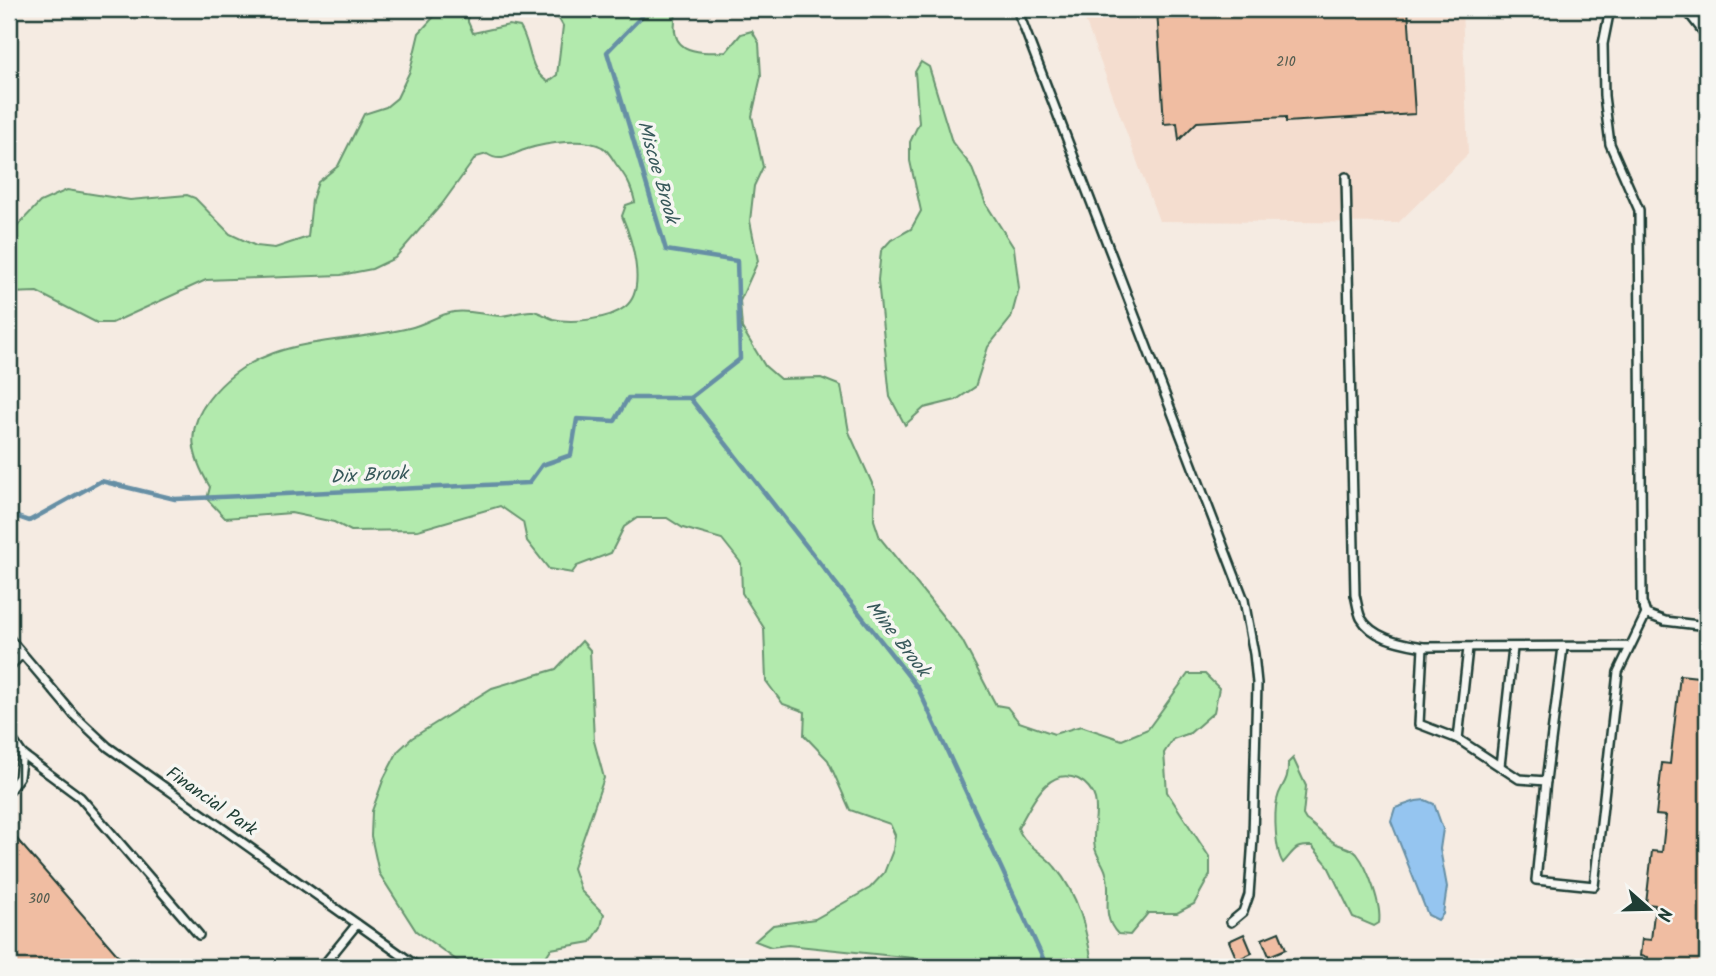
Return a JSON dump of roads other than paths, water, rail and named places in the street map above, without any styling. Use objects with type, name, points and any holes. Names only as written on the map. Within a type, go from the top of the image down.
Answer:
[{"type":"main road","points":[[1693,9],[1707,27]]},
{"type":"lane","points":[[1017,9],[1244,600],[1257,683],[1253,838],[1249,895],[1243,912],[1231,922]]},
{"type":"lane","points":[[1563,647],[1536,880],[1594,886],[1618,672],[1646,614],[1642,602],[1639,210],[1610,144],[1604,96],[1603,44],[1610,9]]},
{"type":"lane","points":[[1346,177],[1355,595],[1361,618],[1379,634],[1400,643],[1423,647],[1630,646]]},
{"type":"lane","points":[[1646,614],[1665,621],[1707,626]]},
{"type":"lane","name":"Financial Park","points":[[9,638],[74,715],[108,747],[418,967]]},
{"type":"lane","points":[[1423,647],[1419,724],[1458,739],[1519,779],[1546,781]]},
{"type":"lane","points":[[1458,739],[1468,648]]},
{"type":"lane","points":[[1500,766],[1513,648]]},
{"type":"lane","points":[[9,667],[22,654]]},
{"type":"lane","points":[[9,735],[22,754],[80,797],[199,935]]},
{"type":"lane","points":[[9,791],[19,777],[22,754]]},
{"type":"lane","points":[[323,967],[357,924]]},
{"type":"lane","points":[[266,967],[285,967]]},
{"type":"water","points":[[1425,800],[1434,804],[1443,829],[1440,849],[1447,887],[1443,914],[1438,920],[1428,915],[1391,821],[1395,808]]},
{"type":"waterway","name":"Miscoe Brook","points":[[639,9],[642,16],[607,52],[666,250],[737,261],[740,359],[690,398]]},
{"type":"waterway","name":"Dix Brook","points":[[9,514],[29,521],[101,481],[175,499],[529,483],[542,465],[571,455],[577,419],[615,421],[628,398],[690,398]]},
{"type":"waterway","name":"Mine Brook","points":[[690,398],[918,688],[1047,967]]}]
